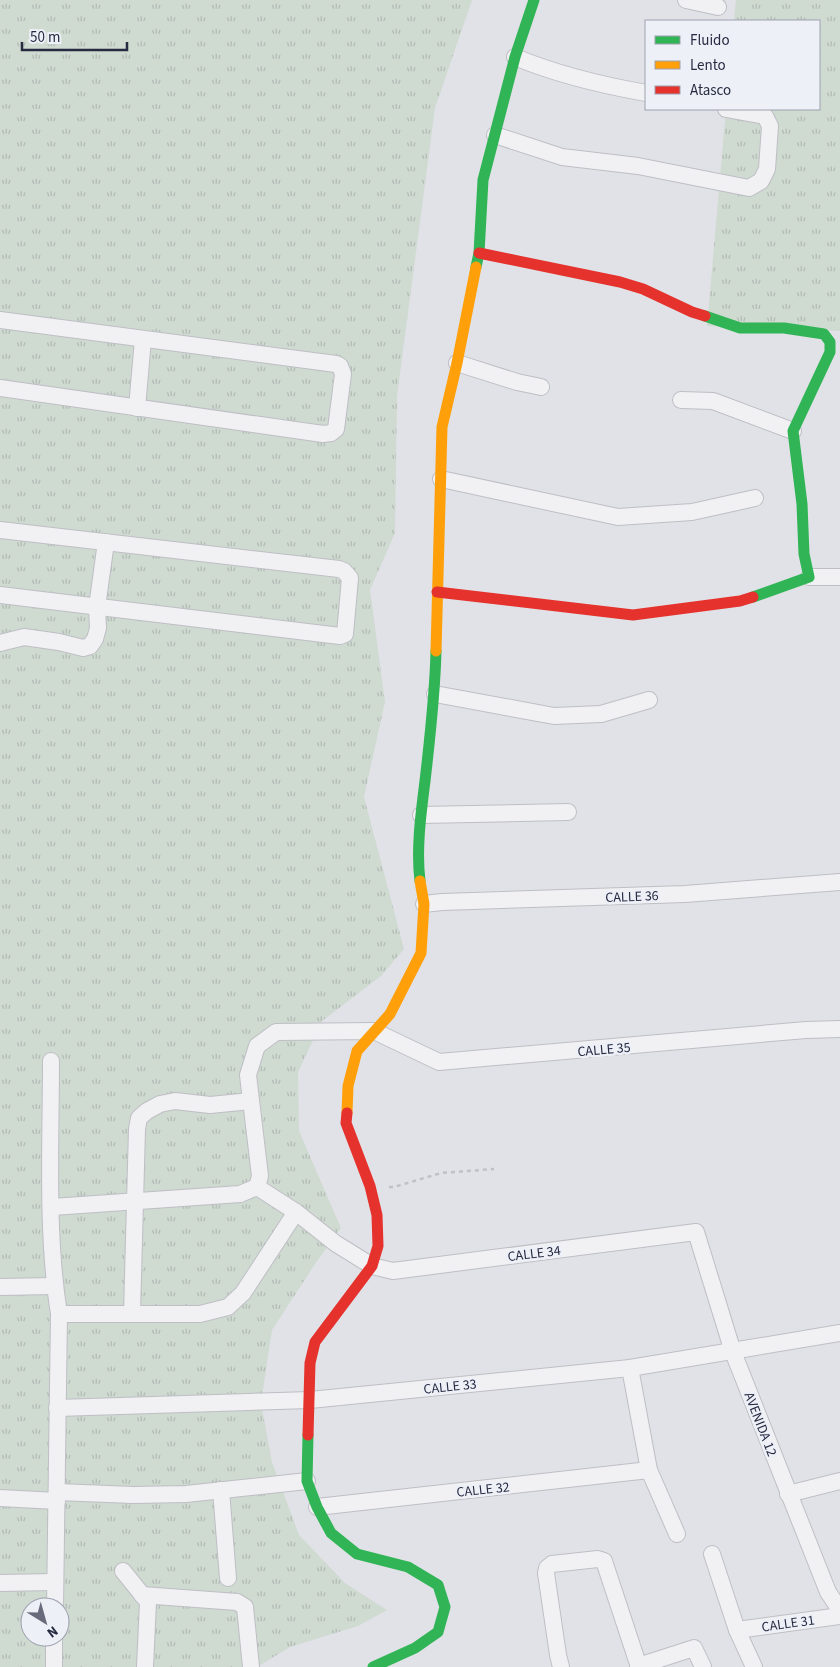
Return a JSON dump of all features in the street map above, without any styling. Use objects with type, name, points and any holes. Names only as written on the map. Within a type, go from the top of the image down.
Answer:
[{"type":"street","points":[[373,1667],[415,1648],[438,1632],[446,1607],[438,1585],[408,1567],[357,1554],[331,1533],[316,1507],[307,1481],[310,1363],[314,1342],[372,1266],[378,1246],[377,1215],[370,1186],[346,1123],[348,1086],[357,1052],[390,1014],[421,953],[424,904],[419,871],[421,815],[435,694],[442,427],[479,254],[483,180],[515,57],[534,0]]},
{"type":"street","points":[[686,0],[718,7]]},
{"type":"street","points":[[515,57],[555,73],[597,84],[645,93]]},
{"type":"street","points":[[495,135],[562,157],[638,166],[749,188],[761,181],[767,169],[770,126],[764,116],[731,110]]},
{"type":"street","points":[[479,254],[620,282],[643,289],[692,312],[740,328],[784,328],[824,334],[830,342],[830,352],[793,431],[802,504],[804,554],[809,577]]},
{"type":"street","points":[[0,320],[336,364],[340,366],[343,374],[336,428],[331,434],[0,388]]},
{"type":"street","points":[[137,408],[143,339]]},
{"type":"street","points":[[457,363],[517,382],[541,387]]},
{"type":"street","points":[[681,400],[713,401],[793,431]]},
{"type":"street","points":[[441,479],[618,517],[692,512],[755,498]]},
{"type":"street","points":[[0,530],[344,570],[350,578],[345,634],[340,636],[0,595]]},
{"type":"street","points":[[0,643],[24,637],[83,648],[90,646],[95,639],[98,628],[97,607],[106,542]]},
{"type":"street","points":[[437,592],[633,615],[740,601],[809,577],[840,577]]},
{"type":"street","points":[[435,694],[554,716],[601,714],[649,700]]},
{"type":"street","points":[[421,815],[568,812]]},
{"type":"street","name":"CALLE 36","points":[[424,904],[685,894],[840,882]]},
{"type":"street","name":"CALLE 35","points":[[374,1032],[439,1062],[806,1030],[840,1029]]},
{"type":"street","points":[[257,1188],[260,1176],[248,1076],[257,1046],[276,1032],[374,1032]]},
{"type":"street","points":[[51,1061],[54,1286],[59,1314],[55,1597]]},
{"type":"street","points":[[132,1313],[137,1129],[139,1118],[160,1104],[175,1101],[210,1105],[251,1101]]},
{"type":"street","points":[[257,1188],[296,1212],[335,1243],[372,1266]]},
{"type":"street","points":[[52,1207],[240,1194],[257,1188]]},
{"type":"street","points":[[59,1314],[200,1314],[228,1307],[243,1294],[296,1212]]},
{"type":"street","name":"CALLE 34","points":[[372,1266],[393,1270],[696,1232]]},
{"type":"street","name":"AVENIDA 12","points":[[696,1232],[733,1352],[828,1592],[840,1610]]},
{"type":"street","points":[[0,1288],[54,1286]]},
{"type":"street","name":"CALLE 33","points":[[57,1408],[310,1400],[630,1368],[840,1333]]},
{"type":"street","points":[[630,1368],[649,1470],[677,1534]]},
{"type":"street","name":"CALLE 32","points":[[316,1507],[649,1470]]},
{"type":"street","points":[[0,1498],[186,1494],[307,1481]]},
{"type":"street","points":[[788,1494],[840,1481]]},
{"type":"street","points":[[221,1490],[228,1578]]},
{"type":"street","points":[[712,1554],[737,1630],[754,1667]]},
{"type":"street","points":[[561,1667],[546,1573],[547,1568],[552,1564],[598,1559],[604,1561],[638,1666],[694,1648],[703,1667]]},
{"type":"street","points":[[123,1571],[148,1602],[145,1667]]},
{"type":"street","points":[[0,1583],[55,1582]]},
{"type":"street","points":[[142,1595],[237,1602],[245,1607],[251,1667]]},
{"type":"street","name":"CALLE 31","points":[[737,1630],[840,1616]]},
{"type":"street","points":[[54,1647],[54,1667]]},
{"type":"path","points":[[385,1182],[389,1186],[394,1187],[440,1173],[494,1169]]},
{"type":"green space","points":[[0,0],[472,0],[435,108],[397,396],[395,533],[370,590],[385,702],[364,797],[404,949],[381,976],[322,1021],[298,1072],[299,1131],[341,1228],[272,1330],[261,1403],[272,1462],[299,1535],[345,1583],[387,1610],[358,1626],[290,1647],[257,1667],[0,1667]]},
{"type":"green space","points":[[736,0],[840,0],[840,331],[707,326],[726,110],[820,110],[820,20],[734,20]]},
{"type":"traffic: fast","points":[[476,267],[479,253],[483,180],[515,57],[534,0]]},
{"type":"traffic: fast","points":[[705,316],[740,328],[784,328],[824,334],[830,342],[830,352],[793,431],[802,504],[804,554],[809,577],[753,597]]},
{"type":"traffic: fast","points":[[420,881],[420,831],[435,684],[436,651]]},
{"type":"traffic: fast","points":[[308,1435],[307,1481],[317,1507],[331,1533],[357,1554],[408,1567],[438,1585],[445,1607],[438,1632],[415,1648],[373,1667]]},
{"type":"traffic: slow","points":[[436,651],[442,427],[476,267]]},
{"type":"traffic: slow","points":[[347,1113],[348,1086],[357,1051],[390,1014],[421,953],[424,904],[420,881]]},
{"type":"traffic: jam","points":[[479,253],[620,282],[643,289],[692,312],[705,316]]},
{"type":"traffic: jam","points":[[437,592],[633,615],[740,601],[753,597]]},
{"type":"traffic: jam","points":[[308,1435],[310,1363],[315,1342],[372,1266],[378,1246],[377,1215],[370,1186],[346,1123],[347,1113]]}]
